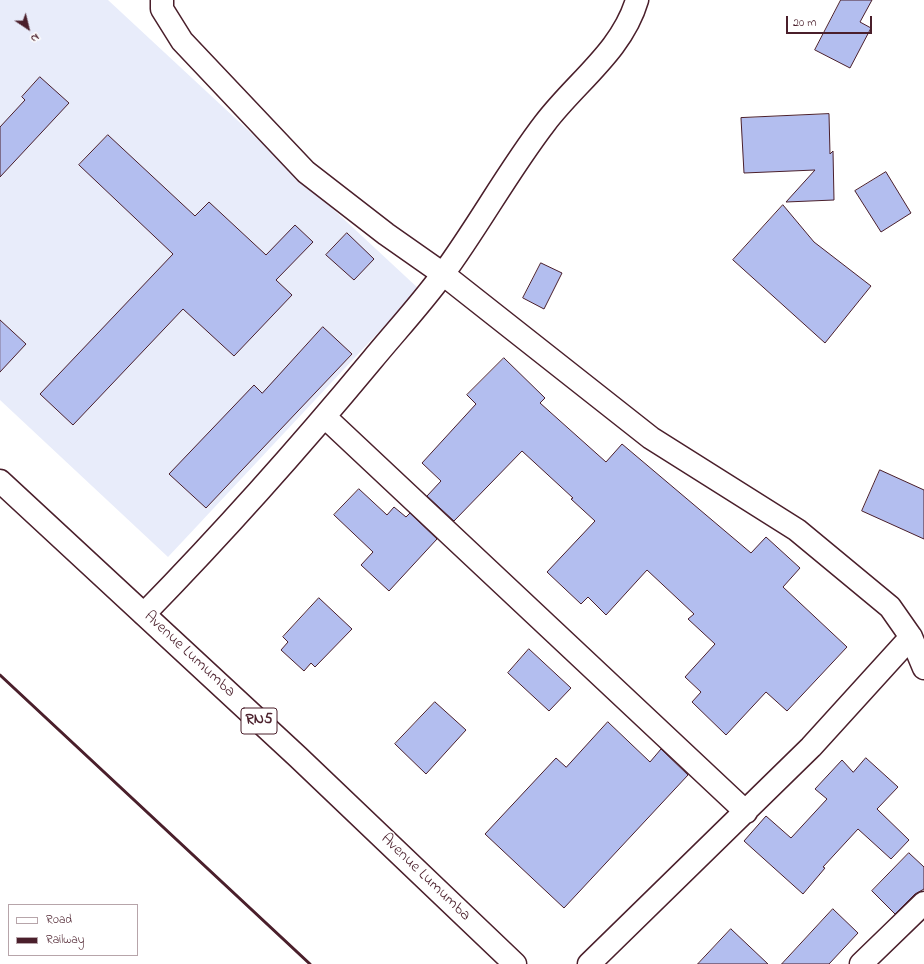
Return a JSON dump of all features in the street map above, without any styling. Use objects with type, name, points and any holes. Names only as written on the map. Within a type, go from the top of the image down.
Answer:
[{"type":"main road","points":[[162,0],[162,9],[182,41],[306,172],[386,234],[443,274],[652,438],[797,530],[890,607],[911,637],[924,668]]},
{"type":"main road","points":[[144,614],[217,539],[325,417],[443,274],[546,121],[606,56],[633,14],[637,0]]},
{"type":"main road","points":[[325,417],[746,812]]},
{"type":"main road","name":"Avenue Lumumba","points":[[0,481],[298,757],[515,964]]},
{"type":"main road","points":[[589,964],[812,746],[911,637]]},
{"type":"main road","points":[[861,964],[924,903]]},
{"type":"shaded area","points":[[0,0],[108,0],[419,289],[168,557],[0,400]]},
{"type":"building","points":[[841,0],[872,0],[860,22],[871,28],[850,68],[815,50]]},
{"type":"building","points":[[40,77],[69,103],[0,177],[0,127],[25,100],[22,97]]},
{"type":"building","points":[[829,114],[830,154],[833,151],[834,200],[786,202],[815,170],[744,173],[741,118]]},
{"type":"building","points":[[108,135],[195,216],[209,202],[266,255],[295,225],[313,242],[276,280],[292,295],[234,356],[183,309],[73,425],[40,394],[173,254],[79,165]]},
{"type":"building","points":[[886,172],[911,213],[881,232],[855,191]]},
{"type":"building","points":[[783,205],[814,242],[871,286],[825,343],[733,260]]},
{"type":"building","points":[[347,233],[374,259],[354,280],[326,255]]},
{"type":"building","points":[[541,263],[562,273],[544,309],[523,298]]},
{"type":"building","points":[[0,320],[26,344],[0,372]]},
{"type":"building","points":[[323,327],[352,354],[206,508],[169,474],[254,385],[262,393]]},
{"type":"building","points":[[504,358],[545,398],[540,403],[606,462],[622,444],[751,553],[766,537],[800,568],[783,587],[847,647],[787,711],[766,692],[726,735],[692,702],[701,692],[685,677],[715,644],[688,619],[694,614],[647,570],[606,615],[588,597],[581,604],[547,572],[595,521],[571,499],[573,498],[522,451],[454,521],[427,496],[441,481],[422,463],[476,404],[467,395]]},
{"type":"building","points":[[880,470],[924,490],[924,539],[862,511]]},
{"type":"building","points":[[359,489],[387,515],[394,507],[406,517],[410,513],[437,539],[389,591],[361,565],[373,552],[334,515]]},
{"type":"building","points":[[319,598],[352,629],[315,667],[311,663],[304,671],[281,650],[288,642],[283,637]]},
{"type":"building","points":[[529,649],[571,688],[549,711],[508,673]]},
{"type":"building","points":[[435,702],[466,730],[426,774],[395,744]]},
{"type":"building","points":[[608,722],[650,762],[661,749],[688,775],[564,908],[485,834],[556,758],[566,767]]},
{"type":"building","points":[[866,758],[898,787],[877,809],[909,840],[891,859],[858,829],[823,867],[825,868],[803,894],[744,841],[766,816],[791,838],[827,799],[815,789],[842,760],[853,772]]},
{"type":"building","points":[[909,853],[924,867],[924,889],[915,894],[895,914],[872,891]]},
{"type":"building","points":[[833,909],[858,933],[829,964],[782,964]]},
{"type":"building","points":[[731,929],[768,964],[698,964]]},
{"type":"railway","points":[[0,675],[310,964]]}]
